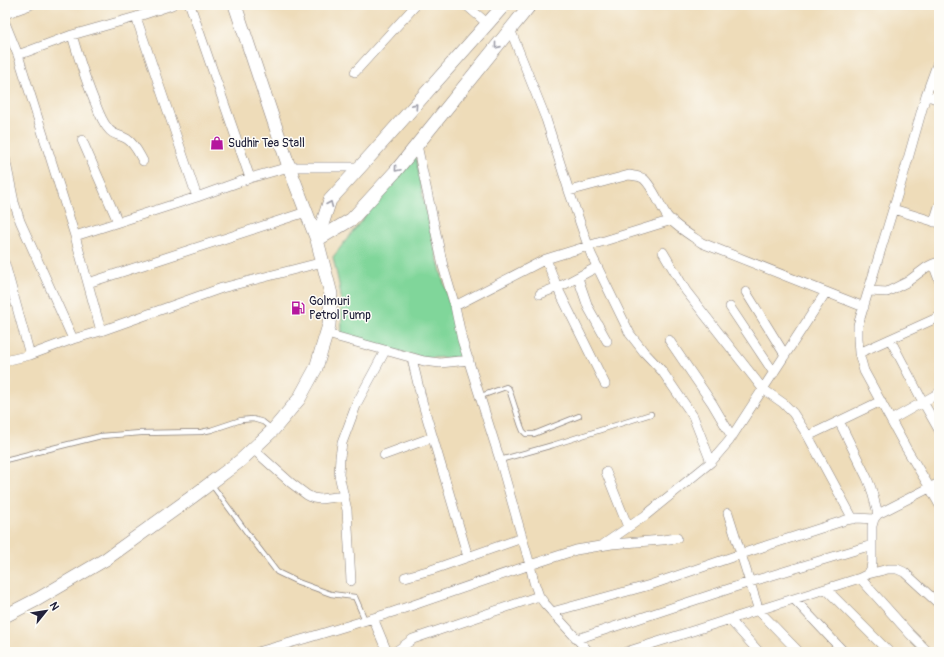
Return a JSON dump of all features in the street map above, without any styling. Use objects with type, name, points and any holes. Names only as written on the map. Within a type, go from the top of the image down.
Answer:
[{"type":"street","points":[[5,14],[30,5]]},
{"type":"street","points":[[18,55],[72,36],[172,5]]},
{"type":"street","points":[[190,5],[250,178]]},
{"type":"street","points":[[5,616],[38,599],[106,559],[240,461],[274,430],[299,399],[316,368],[329,325],[331,294],[317,240],[289,167],[235,5]]},
{"type":"street","points":[[355,72],[416,5]]},
{"type":"street","points":[[466,5],[488,24]]},
{"type":"street","points":[[317,240],[330,200],[504,5]]},
{"type":"street","points":[[317,240],[352,219],[395,172],[530,5]]},
{"type":"street","points":[[136,17],[197,197]]},
{"type":"street","points":[[5,23],[18,55],[75,236],[101,331]]},
{"type":"street","points":[[510,30],[546,119],[569,191],[597,267],[630,334],[662,371],[693,416],[711,462]]},
{"type":"street","points":[[72,36],[102,119],[111,133],[123,137],[133,144],[143,161]]},
{"type":"street","points":[[939,59],[926,95],[858,325],[859,353],[864,371],[906,448],[939,504]]},
{"type":"street","points":[[926,95],[939,100]]},
{"type":"street","points":[[82,140],[118,222]]},
{"type":"street","points":[[416,145],[443,266],[455,306],[462,340],[481,396],[534,582],[539,596],[589,652]]},
{"type":"street","points":[[5,158],[14,202],[20,221],[73,339]]},
{"type":"street","points":[[75,236],[197,197],[250,178],[289,167],[360,167]]},
{"type":"street","points":[[569,191],[629,176],[643,178],[668,216],[680,228],[702,243],[864,306]]},
{"type":"street","points":[[893,210],[937,223],[939,206]]},
{"type":"street","points":[[88,283],[306,212]]},
{"type":"street","points":[[455,306],[546,259],[672,220]]},
{"type":"street","points":[[663,252],[686,291],[763,389],[784,403],[793,413],[808,436],[853,519]]},
{"type":"street","points":[[546,259],[557,287],[605,384]]},
{"type":"street","points":[[5,361],[30,355],[222,288],[323,262]]},
{"type":"street","points":[[869,290],[887,292],[907,282],[936,263],[939,280]]},
{"type":"street","points":[[5,264],[30,355]]},
{"type":"street","points":[[540,294],[578,278],[597,267]]},
{"type":"street","points":[[578,278],[588,307],[607,341]]},
{"type":"street","points":[[746,292],[785,354]]},
{"type":"street","points":[[602,546],[646,515],[711,462],[732,437],[826,292]]},
{"type":"street","points":[[730,307],[774,373]]},
{"type":"street","points":[[859,353],[939,317]]},
{"type":"street","points":[[327,334],[412,359],[440,363],[469,360]]},
{"type":"street","points":[[890,339],[939,430]]},
{"type":"street","points":[[669,340],[712,403],[732,437]]},
{"type":"street","points":[[351,581],[348,517],[339,475],[342,443],[357,403],[385,350]]},
{"type":"street","points":[[412,359],[422,400],[468,557]]},
{"type":"street","points":[[891,420],[939,393]]},
{"type":"street","points":[[808,436],[880,401]]},
{"type":"street","points":[[839,421],[868,478],[876,516],[872,526],[871,568],[864,576]]},
{"type":"street","points":[[384,455],[433,437]]},
{"type":"street","points":[[253,449],[291,483],[307,495],[320,499],[344,496]]},
{"type":"street","points":[[606,472],[628,527]]},
{"type":"street","points":[[552,612],[650,585],[846,520],[876,516],[939,483]]},
{"type":"street","points":[[728,513],[759,611],[799,652]]},
{"type":"street","points":[[405,577],[431,570],[522,538]]},
{"type":"street","points":[[258,652],[369,619],[530,564],[576,550],[612,544],[677,538]]},
{"type":"street","points":[[577,639],[750,582],[872,545]]},
{"type":"street","points":[[626,652],[888,569],[904,572],[939,604]]},
{"type":"street","points":[[864,576],[910,634],[928,652]]},
{"type":"street","points":[[826,589],[889,652]]},
{"type":"street","points":[[395,652],[413,640],[539,596]]},
{"type":"street","points":[[794,599],[844,652]]},
{"type":"street","points":[[369,619],[387,652]]},
{"type":"street","points":[[730,620],[759,652]]},
{"type":"lane","points":[[481,396],[501,388],[506,387],[509,389],[523,431],[526,434],[534,434],[578,416]]},
{"type":"lane","points":[[500,460],[651,414]]},
{"type":"lane","points":[[5,460],[101,436],[141,433],[201,432],[241,420],[253,419],[263,422],[274,430]]},
{"type":"lane","points":[[211,483],[278,572],[298,582],[331,594],[355,597],[369,619]]},
{"type":"green space","points":[[415,152],[435,250],[461,345],[462,357],[424,358],[342,336],[341,297],[333,257]]},
{"type":"place","name":"Sudhir Tea Stall","points":[[217,143]]},
{"type":"place","name":"Golmuri Petrol Pump","points":[[298,308]]}]
